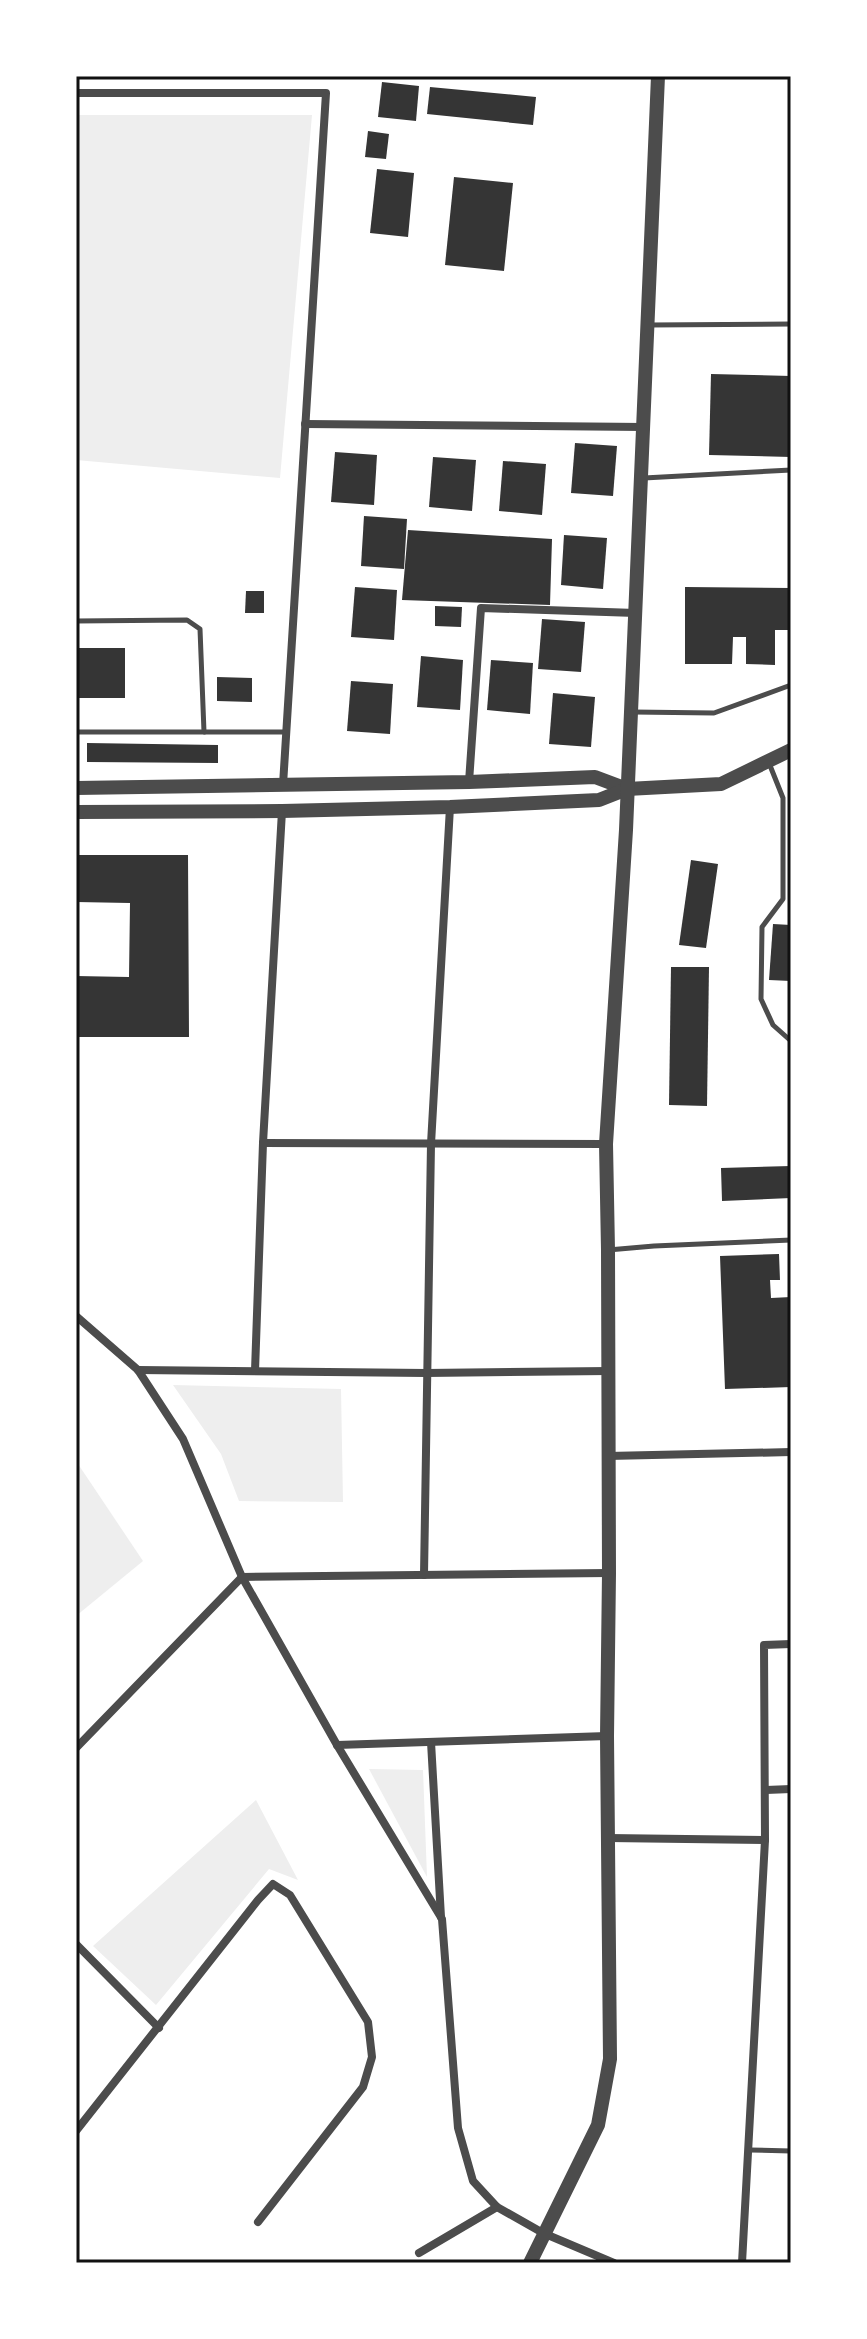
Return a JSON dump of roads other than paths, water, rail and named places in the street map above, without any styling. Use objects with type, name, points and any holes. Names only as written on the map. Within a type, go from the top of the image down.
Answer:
[{"type":"street","points":[[530,2263],[598,2125],[610,2059],[606,1144],[632,712],[658,76]]},
{"type":"street","points":[[76,93],[326,93],[283,786]]},
{"type":"street","points":[[305,424],[644,427]]},
{"type":"street","points":[[469,782],[481,608],[636,613]]},
{"type":"street","points":[[76,812],[282,811],[599,800],[627,789],[721,784],[791,750]]},
{"type":"street","points":[[76,788],[595,777],[627,789]]},
{"type":"street","points":[[424,1575],[431,1144],[450,807]]},
{"type":"street","points":[[255,1371],[263,1143],[282,811]]},
{"type":"street","points":[[263,1143],[606,1144]]},
{"type":"street","points":[[76,1316],[138,1370],[183,1439],[242,1577],[337,1745],[442,1919]]},
{"type":"street","points":[[138,1370],[609,1371]]},
{"type":"street","points":[[608,1456],[791,1452]]},
{"type":"street","points":[[76,1748],[242,1577],[609,1573]]},
{"type":"street","points":[[742,2263],[765,1840],[764,1645],[791,1644]]},
{"type":"street","points":[[337,1745],[607,1736]]},
{"type":"street","points":[[431,1742],[458,2128],[473,2181],[497,2207],[543,2233],[614,2263]]},
{"type":"street","points":[[766,1790],[791,1789]]},
{"type":"street","points":[[608,1838],[765,1840]]},
{"type":"street","points":[[76,2131],[273,1884],[290,1895],[368,2022],[372,2057],[363,2087],[258,2222]]},
{"type":"street","points":[[76,1944],[159,2028]]},
{"type":"street","points":[[419,2253],[497,2207]]},
{"type":"lane","points":[[648,325],[791,324]]},
{"type":"lane","points":[[642,479],[791,470]]},
{"type":"lane","points":[[76,621],[187,620],[200,629],[204,732]]},
{"type":"lane","points":[[632,712],[714,713],[791,685]]},
{"type":"lane","points":[[76,732],[286,732]]},
{"type":"lane","points":[[769,762],[783,798],[783,899],[762,927],[761,999],[773,1025],[791,1041]]},
{"type":"lane","points":[[608,1250],[791,1240]]},
{"type":"lane","points":[[750,2150],[791,2151]]}]
